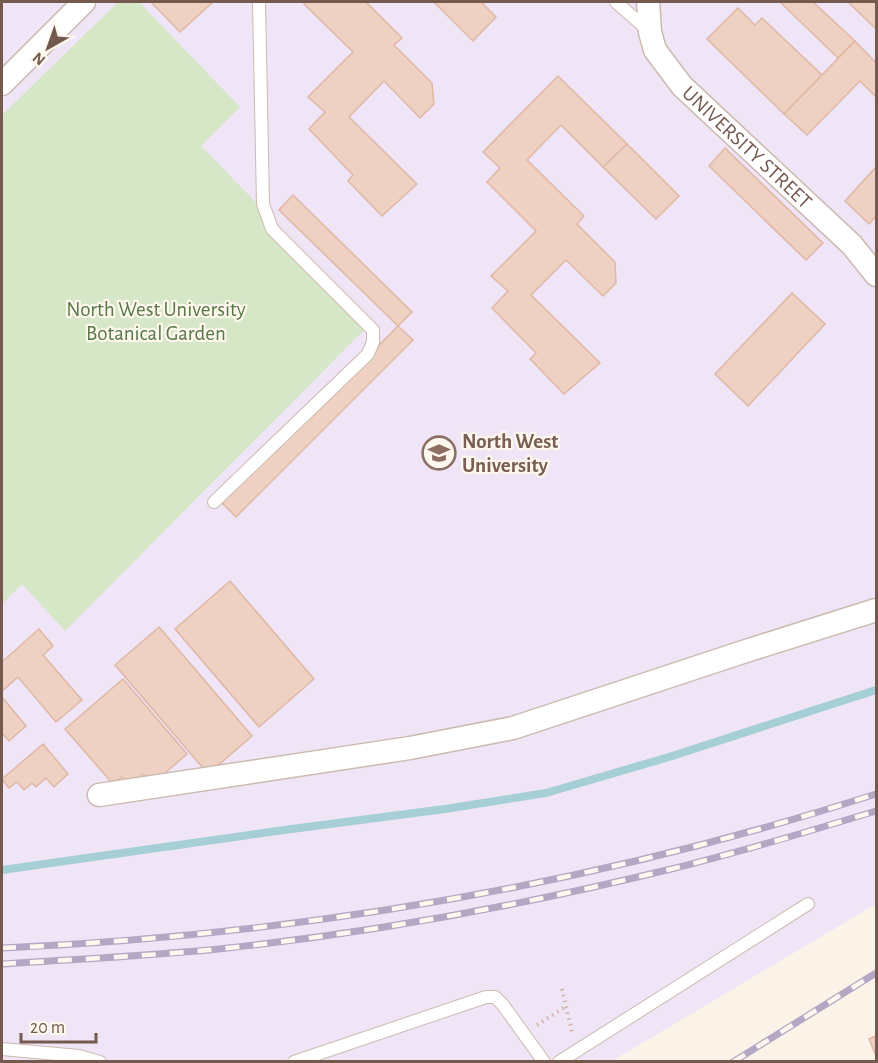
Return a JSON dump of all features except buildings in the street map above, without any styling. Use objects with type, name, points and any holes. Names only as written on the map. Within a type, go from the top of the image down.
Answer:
[{"type":"street","points":[[2,84],[84,2]]},
{"type":"street","name":"UNIVERSITY STREET","points":[[648,2],[650,32],[655,50],[682,86],[852,245],[876,275]]},
{"type":"street","points":[[99,795],[410,748],[513,728],[876,610]]},
{"type":"lane","points":[[214,502],[368,354],[373,342],[373,330],[272,229],[263,204],[259,2]]},
{"type":"lane","points":[[616,2],[650,32]]},
{"type":"lane","points":[[559,1062],[808,904]]},
{"type":"lane","points":[[294,1062],[486,997],[495,997],[503,1005],[544,1062]]},
{"type":"lane","points":[[2,1049],[79,1056],[100,1062]]},
{"type":"path","points":[[562,989],[578,1050]]},
{"type":"path","points":[[524,1033],[565,1007]]},
{"type":"shaded area","name":"North West University","points":[[2,2],[876,2],[876,904],[612,1061],[2,1062]]},
{"type":"green space","name":"North West University Botanical Garden","points":[[118,2],[139,2],[240,107],[201,146],[372,322],[65,631],[22,584],[2,604],[2,115]]},
{"type":"waterway","points":[[2,870],[546,793],[669,757],[876,690]]},
{"type":"railway","points":[[2,948],[224,931],[334,918],[444,900],[662,855],[876,794]]},
{"type":"railway","points":[[2,964],[228,948],[394,926],[558,895],[667,870],[876,811]]},
{"type":"railway","points":[[733,1062],[876,973]]},
{"type":"place","name":"North West University","points":[[439,453]]}]
